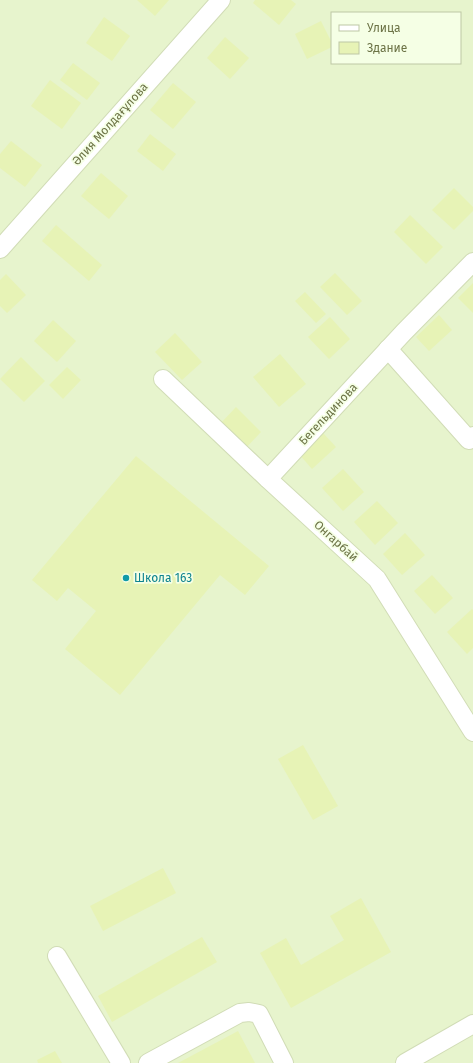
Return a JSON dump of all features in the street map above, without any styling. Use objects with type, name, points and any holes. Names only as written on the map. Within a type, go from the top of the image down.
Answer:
[{"type":"street","name":"Әлия Молдағұлова","points":[[0,249],[221,0]]},
{"type":"street","name":"Бегельдинова","points":[[268,479],[388,349],[473,262]]},
{"type":"street","points":[[388,349],[469,440],[473,436]]},
{"type":"street","name":"Онгарбай","points":[[163,379],[268,479],[377,579],[473,732]]},
{"type":"street","points":[[57,956],[121,1063]]},
{"type":"street","points":[[148,1063],[240,1013],[248,1012],[259,1014],[284,1063]]},
{"type":"street","points":[[405,1063],[473,1024]]},
{"type":"shaded area","points":[[0,0],[473,0],[473,1063],[0,1063]]},
{"type":"building","points":[[137,0],[169,0],[155,16]]},
{"type":"building","points":[[255,0],[291,0],[296,4],[279,25],[253,3]]},
{"type":"building","points":[[104,17],[130,36],[112,61],[86,43]]},
{"type":"building","points":[[321,21],[331,41],[331,47],[307,59],[295,34]]},
{"type":"building","points":[[225,37],[249,58],[230,79],[207,58]]},
{"type":"building","points":[[73,63],[100,83],[87,100],[60,80]]},
{"type":"building","points":[[50,80],[81,103],[62,129],[31,106]]},
{"type":"building","points":[[173,83],[196,102],[173,129],[150,110]]},
{"type":"building","points":[[150,134],[176,154],[163,171],[137,151]]},
{"type":"building","points":[[11,141],[42,165],[25,187],[0,168],[0,154]]},
{"type":"building","points":[[101,173],[128,196],[109,219],[81,196]]},
{"type":"building","points":[[454,188],[473,207],[473,211],[454,230],[432,210]]},
{"type":"building","points":[[410,215],[443,247],[426,264],[394,232]]},
{"type":"building","points":[[56,225],[102,265],[89,281],[42,241]]},
{"type":"building","points":[[335,273],[362,301],[347,315],[320,287]]},
{"type":"building","points":[[6,274],[26,295],[7,313],[0,306],[0,280]]},
{"type":"building","points":[[473,283],[473,313],[458,298]]},
{"type":"building","points":[[305,292],[326,314],[316,323],[295,301]]},
{"type":"building","points":[[439,315],[452,330],[429,351],[416,337]]},
{"type":"building","points":[[330,317],[350,339],[329,359],[308,337]]},
{"type":"building","points":[[53,320],[76,341],[57,362],[34,341]]},
{"type":"building","points":[[175,333],[202,362],[182,380],[155,352]]},
{"type":"building","points":[[280,354],[306,384],[279,407],[253,377]]},
{"type":"building","points":[[21,357],[45,381],[24,402],[0,379]]},
{"type":"building","points":[[67,367],[81,380],[63,399],[49,385]]},
{"type":"building","points":[[236,407],[261,432],[245,449],[220,424]]},
{"type":"building","points":[[323,433],[336,447],[312,469],[299,454]]},
{"type":"building","name":"Школа 163","points":[[136,456],[269,566],[245,595],[220,575],[120,695],[65,649],[96,611],[68,588],[57,601],[32,580]]},
{"type":"building","points":[[343,469],[364,492],[343,511],[322,488]]},
{"type":"building","points":[[377,501],[398,523],[375,545],[354,522]]},
{"type":"building","points":[[405,533],[425,555],[402,575],[383,554]]},
{"type":"building","points":[[432,575],[453,598],[435,614],[414,591]]},
{"type":"building","points":[[472,609],[473,648],[467,654],[447,632]]},
{"type":"building","points":[[303,745],[338,806],[313,820],[278,759]]},
{"type":"building","points":[[163,868],[176,893],[103,931],[90,906]]},
{"type":"building","points":[[361,898],[391,952],[291,1008],[260,953],[286,938],[301,965],[344,940],[330,916]]},
{"type":"building","points":[[202,937],[217,962],[112,1022],[98,996]]},
{"type":"building","points":[[238,1031],[255,1063],[178,1063]]},
{"type":"building","points":[[55,1051],[62,1063],[38,1063],[37,1060]]},
{"type":"place","name":"Школа 163","points":[[126,578]]}]
